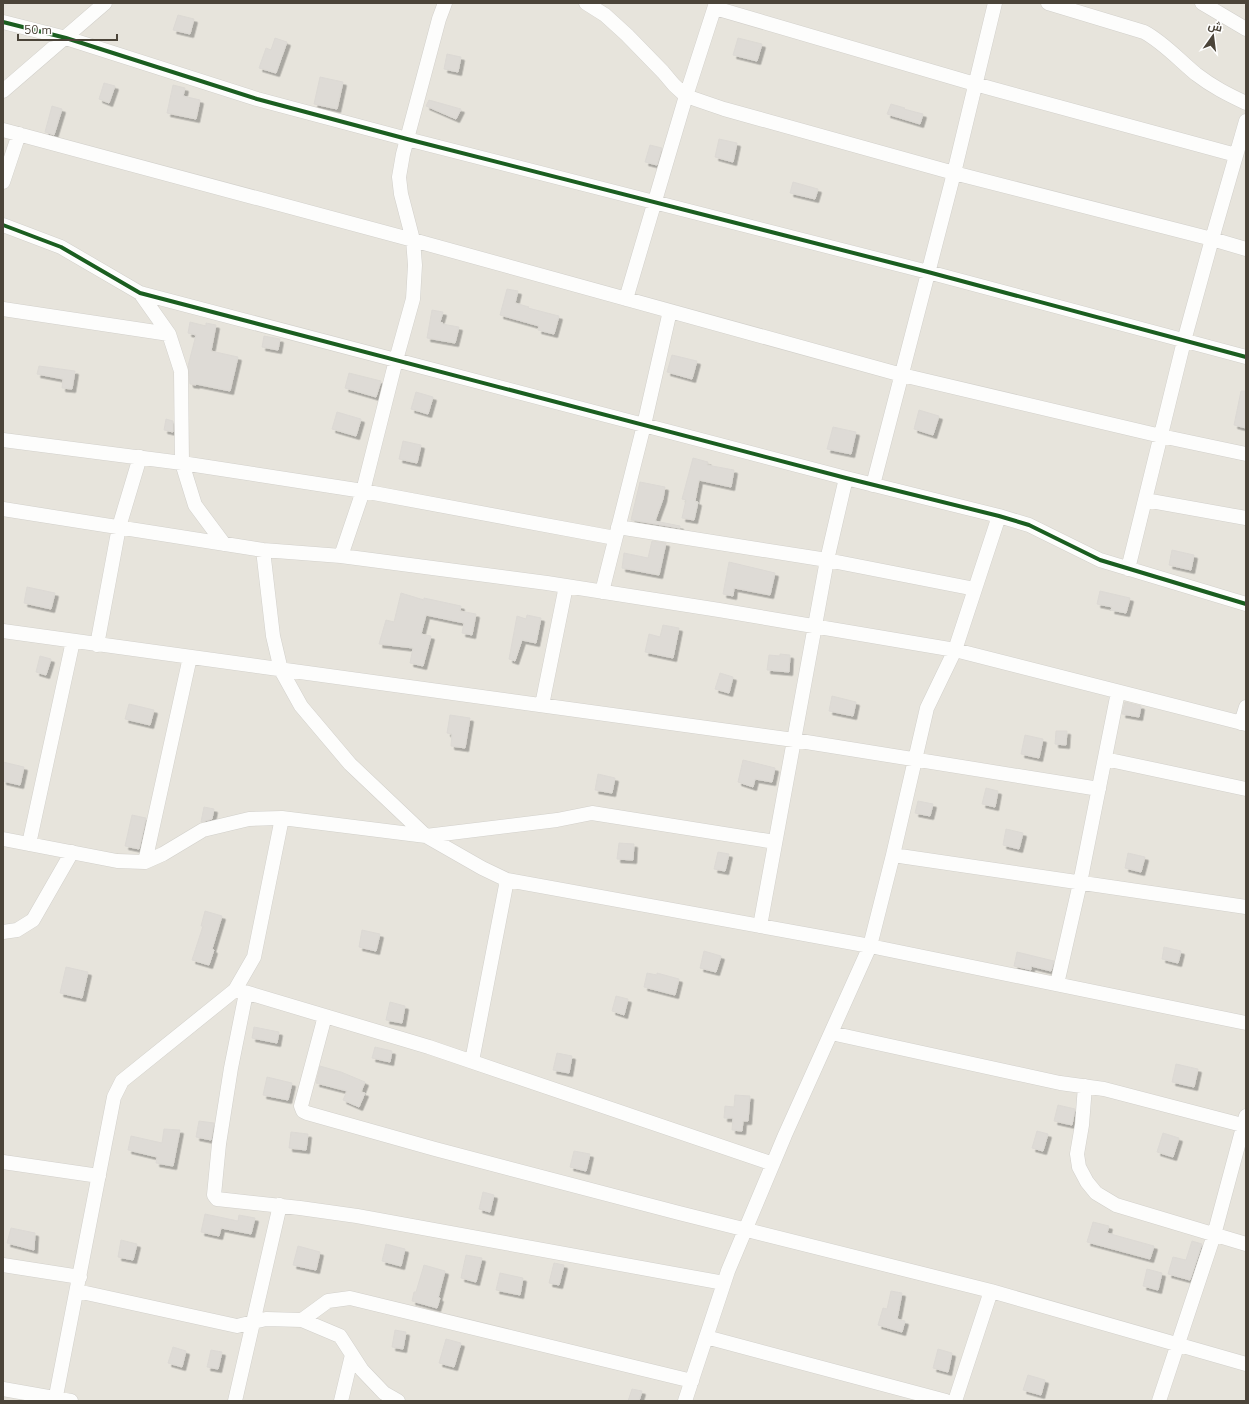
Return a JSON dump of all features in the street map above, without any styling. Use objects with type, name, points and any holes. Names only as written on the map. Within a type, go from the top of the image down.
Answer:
[{"type":"street","points":[[3,91],[105,3]]},
{"type":"street","points":[[341,556],[363,491],[413,299],[415,265],[413,240],[401,194],[399,177],[403,154],[439,19],[445,3]]},
{"type":"street","points":[[586,3],[605,15],[627,35],[686,96],[724,109],[954,173],[1246,249]]},
{"type":"street","points":[[873,485],[954,173],[995,3]]},
{"type":"street","points":[[1048,3],[1144,32],[1154,37],[1196,74],[1217,90],[1246,103]]},
{"type":"street","points":[[1202,3],[1246,29]]},
{"type":"street","points":[[626,299],[686,96],[716,5],[975,84],[1240,147]]},
{"type":"street","points":[[3,22],[66,38],[257,99],[407,139],[928,272],[1246,357]]},
{"type":"street","points":[[1128,569],[1184,341],[1212,239],[1240,147],[1246,121]]},
{"type":"street","points":[[3,130],[413,240],[902,376],[1161,436],[1246,454]]},
{"type":"street","points":[[3,182],[20,134]]},
{"type":"street","points":[[3,225],[61,247],[140,293],[846,478],[999,516],[1029,525],[1100,560],[1246,604]]},
{"type":"street","points":[[140,293],[169,334],[180,371],[182,463],[195,505],[224,544]]},
{"type":"street","points":[[3,309],[169,334]]},
{"type":"street","points":[[602,592],[644,425],[670,311]]},
{"type":"street","points":[[3,440],[182,463],[617,532],[827,560],[975,589]]},
{"type":"street","points":[[97,645],[119,527],[140,457]]},
{"type":"street","points":[[760,926],[814,626],[827,560],[846,478]]},
{"type":"street","points":[[1145,500],[1246,518]]},
{"type":"street","points":[[3,509],[263,550],[341,556],[566,586],[955,650],[1243,723],[1246,707]]},
{"type":"street","points":[[685,1401],[724,1283],[745,1230],[870,946],[927,708],[955,650],[999,516]]},
{"type":"street","points":[[263,550],[272,636],[281,670],[301,706],[350,764],[426,836],[482,868],[507,880],[870,946],[1246,1023]]},
{"type":"street","points":[[542,705],[566,586]]},
{"type":"street","points":[[3,631],[794,740],[1099,789]]},
{"type":"street","points":[[29,844],[73,641]]},
{"type":"street","points":[[145,862],[190,657]]},
{"type":"street","points":[[1057,984],[1080,883],[1118,692]]},
{"type":"street","points":[[1105,759],[1246,789]]},
{"type":"street","points":[[3,839],[117,861],[145,862],[163,854],[203,830],[249,819],[282,818],[426,836],[557,820],[592,812],[775,842]]},
{"type":"street","points":[[282,818],[254,957],[241,991],[219,1144],[214,1195],[217,1199],[280,1205],[357,1216],[724,1283]]},
{"type":"street","points":[[3,932],[17,930],[33,920],[72,852]]},
{"type":"street","points":[[893,855],[1246,907]]},
{"type":"street","points":[[472,1061],[507,880]]},
{"type":"street","points":[[241,991],[429,1047],[773,1164]]},
{"type":"street","points":[[56,1399],[114,1097],[122,1081],[241,991]]},
{"type":"street","points":[[325,1016],[301,1106],[303,1111],[307,1113],[435,1149],[745,1230],[991,1291],[1246,1364]]},
{"type":"street","points":[[831,1033],[1060,1083],[1104,1089],[1245,1122],[1214,1235],[1159,1401]]},
{"type":"street","points":[[1085,1086],[1082,1125],[1077,1154],[1079,1167],[1087,1182],[1096,1194],[1116,1205],[1246,1244]]},
{"type":"street","points":[[3,1162],[99,1176]]},
{"type":"street","points":[[235,1401],[280,1205]]},
{"type":"street","points":[[3,1265],[80,1277]]},
{"type":"street","points":[[77,1291],[237,1326],[266,1319],[302,1320],[340,1336],[362,1370],[384,1393],[398,1401]]},
{"type":"street","points":[[955,1401],[991,1291]]},
{"type":"street","points":[[302,1320],[328,1302],[350,1298],[692,1381]]},
{"type":"street","points":[[706,1337],[946,1401]]},
{"type":"street","points":[[341,1401],[352,1355]]},
{"type":"street","points":[[3,1389],[71,1401]]},
{"type":"shaded area","points":[[3,3],[1246,3],[1246,1401],[3,1401]]},
{"type":"building","points":[[178,15],[194,19],[190,34],[173,30]]},
{"type":"building","points":[[275,38],[287,42],[276,73],[259,68],[266,48],[271,50]]},
{"type":"building","points":[[738,38],[762,44],[757,61],[733,55]]},
{"type":"building","points":[[447,54],[461,57],[458,72],[444,69]]},
{"type":"building","points":[[320,77],[343,82],[337,109],[314,104]]},
{"type":"building","points":[[104,83],[115,86],[109,103],[99,99]]},
{"type":"building","points":[[173,85],[185,88],[183,96],[200,100],[196,119],[167,113]]},
{"type":"building","points":[[429,100],[461,109],[456,119],[426,106]]},
{"type":"building","points":[[891,104],[923,114],[920,124],[887,114]]},
{"type":"building","points":[[52,106],[62,109],[54,135],[45,132]]},
{"type":"building","points":[[719,139],[737,143],[733,162],[715,157]]},
{"type":"building","points":[[650,145],[662,148],[657,165],[645,162]]},
{"type":"building","points":[[793,182],[818,189],[815,199],[790,193]]},
{"type":"building","points":[[507,289],[518,291],[515,303],[559,316],[554,334],[538,330],[539,326],[500,315]]},
{"type":"building","points":[[432,310],[443,312],[440,322],[443,323],[442,324],[459,327],[455,343],[427,338]]},
{"type":"building","points":[[190,322],[206,326],[206,323],[216,325],[211,351],[238,357],[230,391],[190,384],[188,366],[196,335],[188,333]]},
{"type":"building","points":[[264,336],[280,339],[278,350],[262,347]]},
{"type":"building","points":[[672,355],[697,361],[692,379],[667,372]]},
{"type":"building","points":[[39,366],[75,371],[72,389],[62,388],[63,379],[37,374]]},
{"type":"building","points":[[349,373],[381,381],[376,397],[345,388]]},
{"type":"building","points":[[1241,391],[1246,391],[1246,428],[1234,425]]},
{"type":"building","points":[[416,392],[433,397],[428,414],[411,409]]},
{"type":"building","points":[[919,410],[939,416],[933,435],[914,429]]},
{"type":"building","points":[[337,412],[361,419],[356,436],[332,429]]},
{"type":"building","points":[[166,419],[173,421],[173,432],[164,430]]},
{"type":"building","points":[[833,427],[856,432],[851,454],[827,449]]},
{"type":"building","points":[[403,441],[421,445],[417,463],[399,459]]},
{"type":"building","points":[[693,458],[708,462],[707,465],[734,470],[731,487],[699,480],[695,501],[698,502],[694,520],[682,518],[686,500],[682,499]]},
{"type":"building","points":[[640,482],[665,487],[663,499],[655,521],[680,526],[680,528],[631,520]]},
{"type":"building","points":[[652,541],[666,543],[659,575],[622,568],[624,553],[648,558]]},
{"type":"building","points":[[1172,550],[1194,555],[1191,570],[1169,565]]},
{"type":"building","points":[[729,562],[775,573],[770,595],[734,588],[733,596],[723,594]]},
{"type":"building","points":[[27,587],[55,593],[51,609],[24,603]]},
{"type":"building","points":[[1100,591],[1130,598],[1126,613],[1111,610],[1112,607],[1097,604]]},
{"type":"building","points":[[401,593],[424,600],[424,598],[461,606],[460,611],[476,614],[472,635],[462,633],[464,623],[426,615],[421,634],[431,636],[423,666],[410,663],[413,648],[379,644],[386,620],[394,622]]},
{"type":"building","points":[[527,615],[541,618],[536,643],[522,640],[515,661],[509,659],[517,616],[526,619]]},
{"type":"building","points":[[663,625],[679,628],[673,658],[645,652],[649,634],[660,637]]},
{"type":"building","points":[[780,654],[790,655],[789,672],[767,670],[769,655],[780,656]]},
{"type":"building","points":[[40,656],[51,659],[46,675],[36,672]]},
{"type":"building","points":[[720,673],[733,677],[729,693],[715,689]]},
{"type":"building","points":[[832,696],[856,702],[853,716],[829,711]]},
{"type":"building","points":[[1125,702],[1141,706],[1139,717],[1122,714]]},
{"type":"building","points":[[129,704],[154,710],[150,725],[125,719]]},
{"type":"building","points":[[450,715],[470,718],[465,748],[451,746],[452,734],[447,733]]},
{"type":"building","points":[[1056,731],[1067,731],[1066,745],[1055,744]]},
{"type":"building","points":[[1025,735],[1043,739],[1039,758],[1021,754]]},
{"type":"building","points":[[743,760],[775,768],[772,782],[755,779],[753,787],[738,782]]},
{"type":"building","points":[[3,762],[24,767],[20,785],[3,781]]},
{"type":"building","points":[[598,774],[615,778],[612,793],[595,790]]},
{"type":"building","points":[[986,788],[998,791],[995,807],[982,804]]},
{"type":"building","points":[[918,801],[933,804],[930,816],[915,813]]},
{"type":"building","points":[[204,807],[214,809],[212,819],[201,822]]},
{"type":"building","points":[[132,815],[146,818],[139,849],[125,846]]},
{"type":"building","points":[[1006,829],[1023,833],[1019,849],[1003,845]]},
{"type":"building","points":[[619,843],[634,844],[633,860],[617,859]]},
{"type":"building","points":[[718,852],[729,854],[725,871],[714,869]]},
{"type":"building","points":[[1128,853],[1145,857],[1141,872],[1125,868]]},
{"type":"building","points":[[205,911],[222,916],[212,949],[214,950],[209,965],[192,960],[203,926],[201,926]]},
{"type":"building","points":[[362,930],[380,934],[376,951],[359,947]]},
{"type":"building","points":[[1164,947],[1181,951],[1178,963],[1162,959]]},
{"type":"building","points":[[704,951],[721,956],[716,972],[700,968]]},
{"type":"building","points":[[1017,952],[1054,961],[1051,971],[1031,966],[1031,970],[1014,966]]},
{"type":"building","points":[[66,967],[88,972],[82,998],[60,993]]},
{"type":"building","points":[[647,973],[657,975],[657,973],[679,979],[675,995],[644,987]]},
{"type":"building","points":[[616,996],[628,999],[624,1015],[612,1011]]},
{"type":"building","points":[[390,1002],[405,1006],[402,1023],[386,1020]]},
{"type":"building","points":[[254,1027],[279,1032],[277,1043],[252,1038]]},
{"type":"building","points":[[375,1047],[392,1051],[390,1062],[372,1058]]},
{"type":"building","points":[[557,1053],[572,1056],[569,1073],[553,1070]]},
{"type":"building","points":[[1176,1064],[1198,1069],[1194,1087],[1172,1082]]},
{"type":"building","points":[[320,1066],[341,1072],[365,1082],[361,1092],[365,1093],[359,1107],[343,1100],[347,1091],[316,1083]]},
{"type":"building","points":[[267,1077],[292,1083],[288,1100],[263,1095]]},
{"type":"building","points":[[735,1095],[750,1096],[748,1121],[743,1121],[742,1131],[732,1130],[733,1118],[724,1118],[725,1106],[734,1107]]},
{"type":"building","points":[[1058,1105],[1075,1109],[1072,1125],[1054,1121]]},
{"type":"building","points":[[199,1121],[214,1123],[211,1140],[196,1137]]},
{"type":"building","points":[[164,1129],[180,1130],[173,1166],[156,1163],[157,1157],[128,1150],[131,1136],[162,1143]]},
{"type":"building","points":[[1037,1131],[1048,1134],[1043,1151],[1032,1148]]},
{"type":"building","points":[[291,1132],[308,1134],[306,1150],[289,1148]]},
{"type":"building","points":[[1163,1133],[1179,1138],[1173,1157],[1157,1152]]},
{"type":"building","points":[[574,1151],[590,1154],[586,1171],[570,1167]]},
{"type":"building","points":[[483,1192],[494,1195],[490,1212],[479,1209]]},
{"type":"building","points":[[205,1214],[238,1221],[239,1215],[255,1218],[251,1234],[221,1228],[219,1236],[201,1232]]},
{"type":"building","points":[[1093,1222],[1109,1226],[1107,1233],[1154,1246],[1150,1259],[1087,1242]]},
{"type":"building","points":[[11,1228],[35,1233],[34,1250],[7,1243]]},
{"type":"building","points":[[121,1240],[137,1244],[133,1260],[118,1257]]},
{"type":"building","points":[[1192,1241],[1202,1244],[1190,1280],[1168,1274],[1173,1257],[1186,1260]]},
{"type":"building","points":[[386,1244],[405,1249],[401,1266],[382,1261]]},
{"type":"building","points":[[298,1246],[320,1252],[316,1270],[293,1265]]},
{"type":"building","points":[[466,1255],[482,1258],[476,1282],[461,1278]]},
{"type":"building","points":[[554,1263],[564,1265],[559,1285],[549,1283]]},
{"type":"building","points":[[424,1265],[445,1271],[437,1308],[412,1301]]},
{"type":"building","points":[[1147,1269],[1162,1273],[1158,1290],[1143,1286]]},
{"type":"building","points":[[500,1273],[523,1278],[520,1295],[496,1290]]},
{"type":"building","points":[[891,1291],[902,1293],[897,1319],[905,1321],[902,1332],[878,1325],[883,1308],[887,1309]]},
{"type":"building","points":[[395,1330],[406,1332],[403,1349],[392,1347]]},
{"type":"building","points":[[446,1339],[461,1343],[454,1367],[439,1363]]},
{"type":"building","points":[[173,1347],[186,1351],[182,1367],[168,1363]]},
{"type":"building","points":[[938,1349],[952,1353],[948,1372],[933,1368]]},
{"type":"building","points":[[211,1350],[222,1352],[218,1369],[207,1367]]},
{"type":"building","points":[[1028,1375],[1045,1380],[1041,1395],[1023,1390]]},
{"type":"building","points":[[632,1389],[642,1391],[639,1401],[628,1401]]},
{"type":"cycle path","points":[[3,22],[66,38],[257,99],[407,139],[928,272],[1246,357]]},
{"type":"cycle path","points":[[3,225],[61,247],[140,293],[846,478],[999,516],[1029,525],[1100,560],[1246,604]]}]
